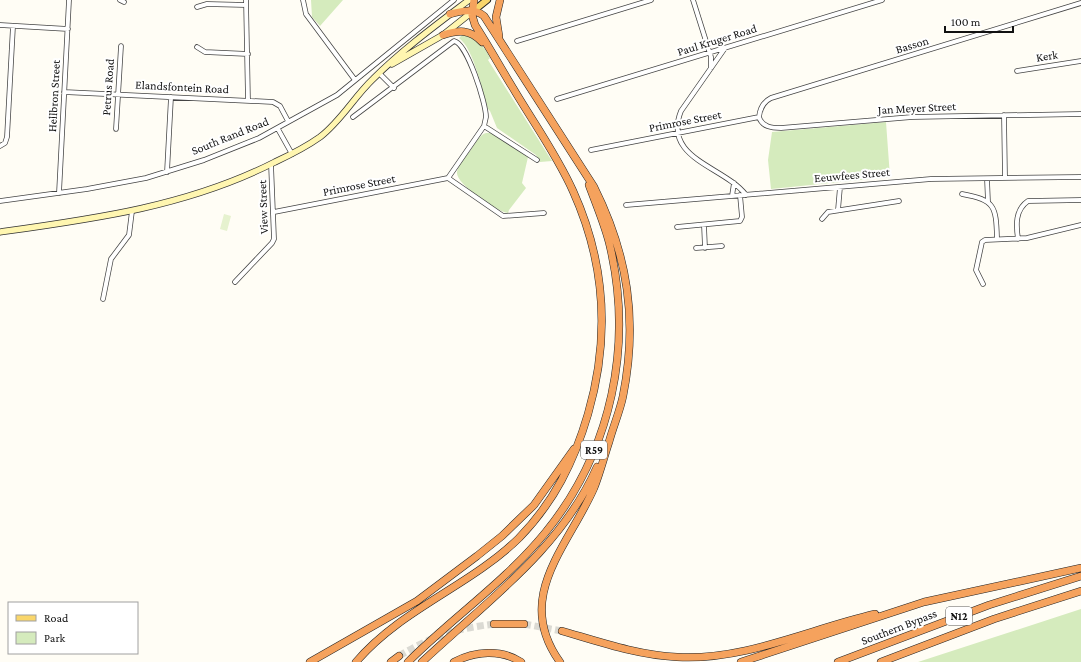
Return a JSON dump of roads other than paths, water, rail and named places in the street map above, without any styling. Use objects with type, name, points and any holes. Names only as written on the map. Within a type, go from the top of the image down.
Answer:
[{"type":"highway","points":[[474,0],[472,12],[475,25],[490,49]]},
{"type":"highway","points":[[500,0],[496,18],[500,42]]},
{"type":"highway","points":[[450,14],[464,11],[484,16],[500,42]]},
{"type":"highway","points":[[443,35],[457,31],[468,32],[478,37],[490,49]]},
{"type":"highway","name":"R59","points":[[408,662],[479,599],[545,533],[578,483],[600,434],[616,377],[619,339],[618,301],[609,242],[585,174],[550,116],[500,42]]},
{"type":"highway","name":"R59","points":[[356,662],[388,630],[487,565],[534,522],[555,493],[570,467],[584,428],[596,382],[602,344],[603,321],[599,273],[586,223],[574,192],[552,151],[490,49]]},
{"type":"highway","points":[[560,662],[548,642],[542,625],[541,612],[543,592],[552,565],[594,488],[602,468],[605,453],[623,397],[628,345],[629,301],[624,268],[617,240],[608,214],[594,187],[585,174]]},
{"type":"highway","points":[[310,662],[417,601],[502,536],[534,504],[576,447]]},
{"type":"highway","points":[[422,662],[493,599],[537,556],[575,507],[605,453]]},
{"type":"highway","points":[[741,662],[892,612],[953,595],[1081,568]]},
{"type":"highway","name":"Southern Bypass","points":[[838,662],[989,605],[1081,576]]},
{"type":"highway","name":"N12","points":[[881,662],[994,619],[1081,591]]},
{"type":"highway","points":[[562,631],[638,652],[678,657],[701,657],[727,654],[870,615],[892,612]]},
{"type":"highway","points":[[494,624],[524,624]]},
{"type":"highway","points":[[454,662],[472,655],[491,653],[507,655],[521,662]]},
{"type":"highway","points":[[391,662],[399,656]]},
{"type":"main road","points":[[0,232],[80,221],[132,211],[217,188],[292,154],[318,138],[332,127],[362,90],[379,73],[469,0]]},
{"type":"main road","points":[[385,68],[443,35],[487,0]]},
{"type":"street","name":"Hellbron Street","points":[[59,193],[69,0]]},
{"type":"street","points":[[304,0],[306,14],[355,80]]},
{"type":"street","name":"South Rand Road","points":[[0,201],[115,184],[167,172],[242,145],[278,129],[332,98],[454,0]]},
{"type":"street","points":[[517,41],[650,0]]},
{"type":"street","points":[[693,0],[709,53],[711,68]]},
{"type":"street","name":"Paul Kruger Road","points":[[557,98],[882,0]]},
{"type":"street","points":[[197,7],[207,4],[246,2],[248,101]]},
{"type":"street","name":"Basson","points":[[759,117],[762,106],[771,98],[1081,3]]},
{"type":"street","points":[[0,25],[68,29]]},
{"type":"street","points":[[1,146],[7,135],[13,26]]},
{"type":"street","points":[[353,117],[394,88],[452,42],[456,41],[461,44],[469,59],[486,114],[486,119],[484,126],[448,178],[503,216],[544,213]]},
{"type":"street","name":"Petrus Road","points":[[116,129],[121,46]]},
{"type":"street","points":[[198,47],[205,52],[248,54]]},
{"type":"street","points":[[725,48],[681,111],[678,121],[678,133],[680,143],[685,150],[734,183],[746,195]]},
{"type":"street","name":"Kerk","points":[[1017,71],[1081,60]]},
{"type":"street","points":[[379,73],[394,88]]},
{"type":"street","name":"Elandsfontein Road","points":[[64,92],[277,103],[288,122]]},
{"type":"street","points":[[167,172],[171,97]]},
{"type":"street","name":"Jan Meyer Street","points":[[759,117],[761,121],[770,128],[780,128],[912,117],[1081,114]]},
{"type":"street","points":[[1004,115],[1005,178]]},
{"type":"street","name":"Primrose Street","points":[[591,150],[759,117]]},
{"type":"street","points":[[484,126],[537,160]]},
{"type":"street","points":[[278,129],[292,154]]},
{"type":"street","name":"View Street","points":[[235,282],[273,241],[275,233],[271,164]]},
{"type":"street","name":"Eeuwfees Street","points":[[626,205],[931,179],[988,180],[1005,178],[1081,177]]},
{"type":"street","name":"Primrose Street","points":[[274,212],[448,178]]},
{"type":"street","points":[[988,180],[988,202],[996,213],[997,238]]},
{"type":"street","points":[[732,196],[734,183]]},
{"type":"street","points":[[838,210],[840,187]]},
{"type":"street","points":[[962,194],[988,202]]},
{"type":"street","points":[[677,227],[740,221],[742,217],[740,195]]},
{"type":"street","points":[[1018,238],[1017,219],[1022,205],[1028,201],[1081,200]]},
{"type":"street","points":[[822,220],[826,213],[838,210],[899,201]]},
{"type":"street","points":[[103,299],[111,259],[129,235],[132,211]]},
{"type":"street","points":[[704,225],[705,248]]},
{"type":"street","points":[[983,284],[976,270],[982,242],[997,238],[1027,238],[1081,225]]},
{"type":"street","points":[[696,248],[722,246]]},
{"type":"tunnel","points":[[399,656],[423,643],[445,634],[468,628],[494,624]]},
{"type":"tunnel","points":[[524,624],[562,631]]}]
